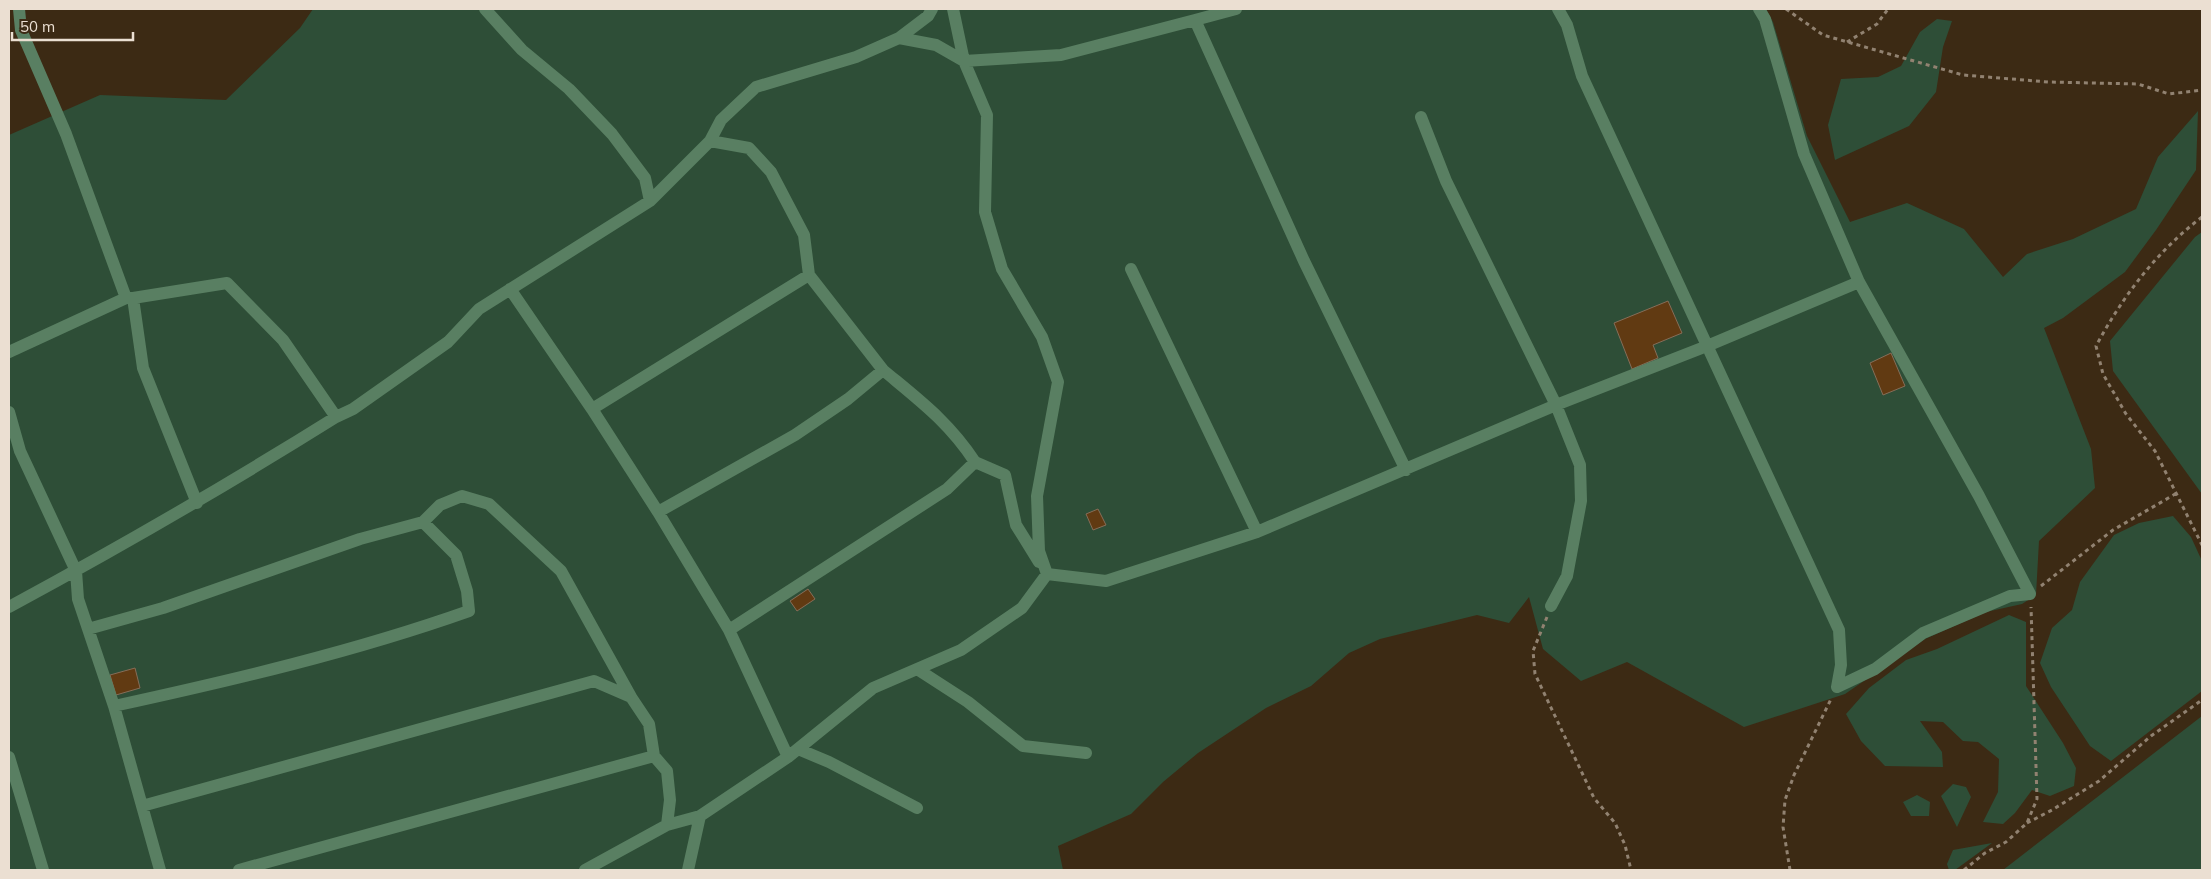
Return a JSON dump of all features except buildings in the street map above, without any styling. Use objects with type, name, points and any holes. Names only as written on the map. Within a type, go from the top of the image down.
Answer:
[{"type":"lane","points":[[19,9],[21,30],[66,134],[129,298],[143,368],[197,503]]},
{"type":"lane","points":[[486,9],[522,50],[569,90],[612,134],[645,178],[650,201]]},
{"type":"lane","points":[[9,607],[197,503],[336,417],[353,409],[448,342],[478,309],[650,201],[710,141],[721,120],[756,87],[856,57],[899,38],[928,16],[932,9]]},
{"type":"lane","points":[[954,9],[964,61],[987,115],[985,212],[1002,269],[1042,337],[1058,382],[1037,496],[1039,551],[1047,574]]},
{"type":"lane","points":[[899,38],[936,45],[964,61],[1061,55],[1236,9]]},
{"type":"lane","points":[[1558,9],[1567,25],[1582,76],[1839,630],[1840,665],[1837,688]]},
{"type":"lane","points":[[1759,9],[1765,19],[1804,154],[1859,282],[1978,496],[2030,594],[2010,596],[1923,633],[1875,669],[1837,688]]},
{"type":"lane","points":[[1195,20],[1304,261],[1406,470]]},
{"type":"lane","points":[[1421,117],[1446,181],[1556,405],[1580,465],[1581,501],[1567,576],[1552,606]]},
{"type":"lane","points":[[710,141],[749,148],[771,172],[804,234],[809,275],[882,370],[927,406],[958,437],[975,462],[1005,474],[1016,525],[1047,574]]},
{"type":"lane","points":[[1131,269],[1257,532]]},
{"type":"lane","points":[[592,409],[809,275]]},
{"type":"lane","points":[[1047,574],[1106,581],[1257,532],[1556,405],[1707,346],[1859,282]]},
{"type":"lane","points":[[9,352],[129,298],[227,283],[283,340],[336,417]]},
{"type":"lane","points":[[510,289],[592,409],[658,512],[729,630],[788,758]]},
{"type":"lane","points":[[658,512],[795,435],[848,399],[882,370]]},
{"type":"lane","points":[[9,412],[20,451],[76,571],[78,599],[114,706],[160,870]]},
{"type":"lane","points":[[729,630],[947,490],[975,462]]},
{"type":"lane","points":[[88,629],[163,608],[360,539],[423,522],[440,505],[462,496],[489,504],[561,571],[631,696],[649,724],[654,756],[667,770],[670,800],[667,825]]},
{"type":"lane","points":[[114,706],[229,680],[418,629],[469,611],[467,591],[456,555],[423,522]]},
{"type":"lane","points":[[585,870],[667,825],[700,816],[788,758],[873,688],[961,650],[1022,608],[1047,574]]},
{"type":"lane","points":[[917,669],[968,702],[1023,746],[1086,753]]},
{"type":"lane","points":[[142,806],[594,681],[631,696]]},
{"type":"lane","points":[[798,749],[829,762],[917,808]]},
{"type":"lane","points":[[239,870],[654,756]]},
{"type":"lane","points":[[9,757],[43,870]]},
{"type":"lane","points":[[688,870],[700,816]]},
{"type":"path","points":[[1786,9],[1823,35],[1963,75],[2048,82],[2138,84],[2169,94],[2202,90]]},
{"type":"path","points":[[1847,42],[1877,24],[1888,9]]},
{"type":"path","points":[[2202,217],[2176,237],[2139,279],[2110,321],[2096,346],[2103,374],[2126,414],[2155,451],[2202,545]]},
{"type":"path","points":[[2027,823],[2037,799],[2030,594],[2114,530],[2177,493]]},
{"type":"path","points":[[1552,606],[1533,651],[1535,674],[1594,798],[1615,823],[1625,845],[1631,870]]},
{"type":"path","points":[[1790,870],[1784,827],[1785,800],[1837,688]]},
{"type":"path","points":[[1964,870],[1986,853],[2006,842],[2027,823],[2099,781],[2151,736],[2202,700]]},
{"type":"green space","points":[[313,9],[1766,9],[1773,22],[1807,136],[1850,222],[1907,203],[1964,229],[2003,277],[2027,254],[2073,239],[2136,209],[2158,157],[2198,111],[2196,170],[2125,272],[2063,318],[2044,328],[2091,449],[2095,488],[2039,541],[2036,595],[2022,604],[1986,612],[1925,639],[1845,694],[1744,727],[1627,662],[1581,681],[1543,649],[1529,597],[1509,623],[1477,615],[1380,639],[1349,653],[1311,686],[1266,708],[1198,753],[1163,782],[1131,814],[1058,846],[1063,870],[9,870],[9,135],[100,95],[226,100],[300,28]]},
{"type":"green space","points":[[1937,19],[1952,21],[1943,47],[1936,92],[1909,126],[1835,160],[1828,125],[1841,79],[1878,77],[1901,66],[1920,32]]},
{"type":"green space","points":[[2202,232],[2202,494],[2113,371],[2110,341],[2195,237]]},
{"type":"green space","points":[[2173,516],[2191,537],[2202,561],[2202,691],[2111,761],[2090,746],[2051,687],[2040,663],[2052,628],[2072,610],[2080,582],[2114,535],[2139,523]]},
{"type":"green space","points":[[2009,615],[2026,622],[2026,686],[2063,743],[2076,768],[2074,786],[2050,796],[2032,790],[2015,813],[2003,824],[1983,822],[1998,792],[1999,759],[1978,742],[1963,741],[1943,722],[1920,721],[1942,752],[1943,767],[1885,766],[1861,741],[1846,714],[1869,688],[1906,660],[1937,649]]},
{"type":"green space","points":[[2202,716],[2202,870],[2003,870]]},
{"type":"green space","points":[[1953,784],[1966,787],[1971,797],[1957,827],[1941,796]]},
{"type":"green space","points":[[1917,795],[1930,802],[1929,816],[1911,816],[1903,802]]},
{"type":"green space","points":[[1992,843],[1955,870],[1949,870],[1947,864],[1953,850]]}]
